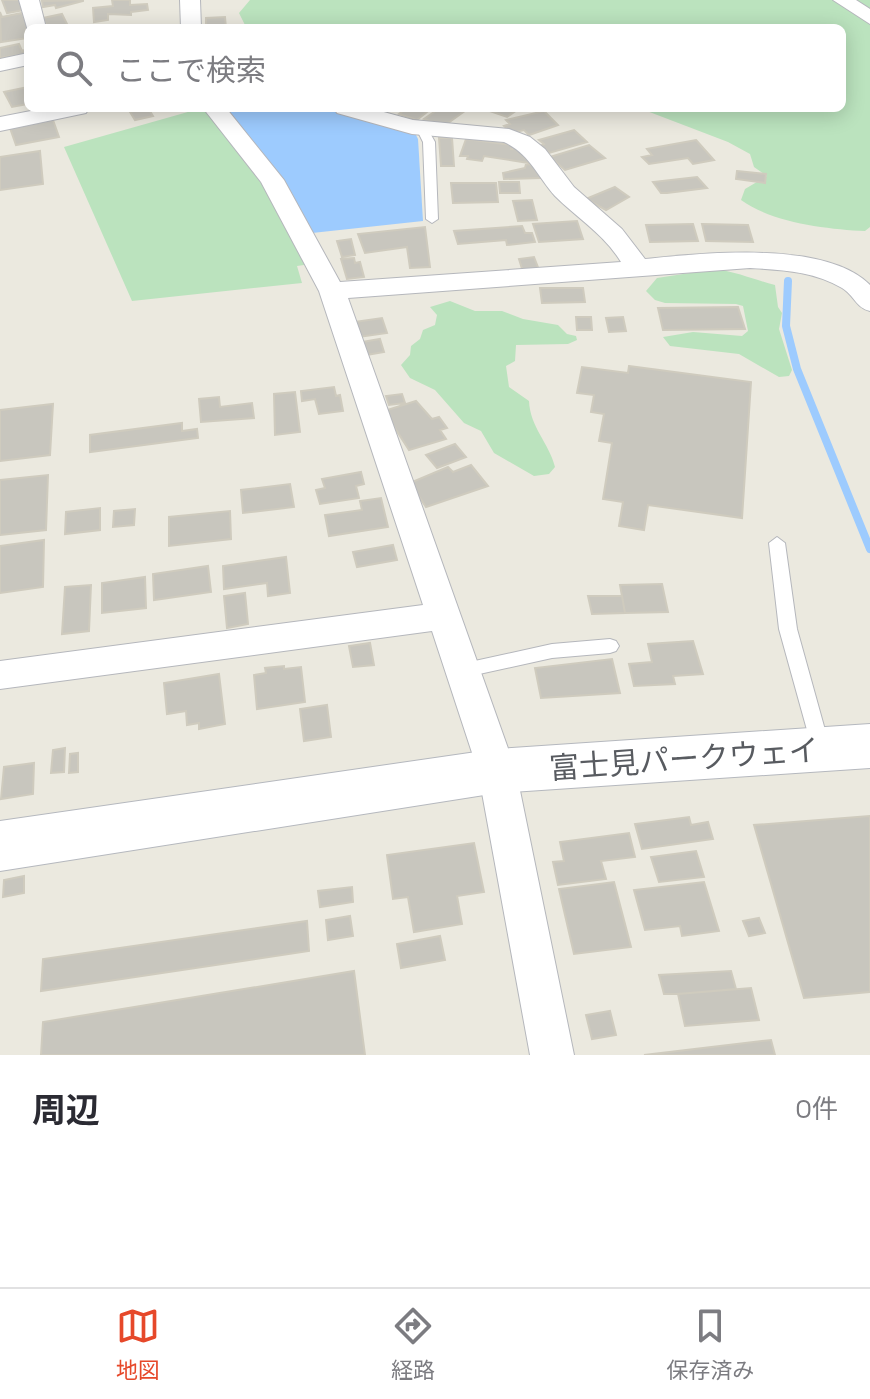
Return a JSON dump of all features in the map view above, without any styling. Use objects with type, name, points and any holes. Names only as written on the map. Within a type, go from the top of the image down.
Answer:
[{"type":"street","points":[[29,0],[35,24]]},
{"type":"street","points":[[190,0],[191,24]]},
{"type":"street","points":[[843,0],[870,18]]},
{"type":"street","points":[[0,65],[24,60]]},
{"type":"street","points":[[0,124],[58,112]]},
{"type":"street","points":[[217,112],[272,180],[332,291],[497,771],[552,1055]]},
{"type":"street","points":[[360,112],[422,128],[509,136],[534,148],[565,192],[611,230],[638,268]]},
{"type":"street","points":[[332,291],[742,260],[790,264],[842,276],[856,284],[870,303]]},
{"type":"street","points":[[0,675],[442,616]]},
{"type":"street","name":"富士見パークウェイ","points":[[0,846],[497,771],[846,748]]},
{"type":"lane","points":[[422,128],[429,142],[432,219]]},
{"type":"lane","points":[[777,543],[788,629],[846,748]]},
{"type":"lane","points":[[461,671],[552,651],[610,646]]},
{"type":"green space","points":[[250,0],[870,0],[870,227],[865,231],[818,226],[784,219],[754,208],[741,200],[745,189],[767,176],[754,167],[750,154],[728,142],[649,112],[846,112],[846,24],[244,24],[239,13]]},
{"type":"green space","points":[[188,112],[211,112],[254,166],[311,264],[297,266],[302,283],[132,301],[64,147]]},
{"type":"green space","points":[[716,269],[775,285],[778,307],[782,313],[779,329],[792,370],[789,376],[779,377],[739,354],[670,346],[663,337],[693,332],[742,336],[748,331],[743,306],[665,303],[655,300],[646,291],[657,278]]},
{"type":"green space","points":[[450,301],[475,311],[502,311],[523,319],[558,325],[567,334],[576,336],[577,340],[568,344],[516,345],[515,361],[506,366],[509,387],[529,401],[533,419],[552,458],[555,467],[549,474],[534,476],[494,453],[481,431],[464,423],[435,390],[410,378],[401,365],[423,330],[435,325],[437,315],[430,307]]},
{"type":"water","points":[[229,112],[344,112],[415,133],[418,139],[423,221],[312,233]]},
{"type":"building","points":[[2,0],[20,0],[24,10],[7,13]]},
{"type":"building","points":[[83,0],[56,8],[55,5],[43,7],[42,1]]},
{"type":"building","points":[[112,0],[130,0],[130,5],[147,4],[148,10],[131,12],[131,15],[108,14],[108,20],[94,22],[93,8],[113,6]]},
{"type":"building","points":[[0,12],[2,17],[22,13],[26,24],[24,39],[1,42]]},
{"type":"building","points":[[62,14],[67,24],[46,24],[43,18]]},
{"type":"building","points":[[225,17],[226,24],[206,24],[206,18]]},
{"type":"building","points":[[19,44],[24,54],[0,58],[0,48]]},
{"type":"building","points":[[24,88],[24,105],[12,107],[4,92]]},
{"type":"building","points":[[130,112],[150,112],[153,116],[135,120]]},
{"type":"building","points":[[402,112],[427,112],[417,120],[399,114]]},
{"type":"building","points":[[434,112],[463,112],[444,126],[424,119]]},
{"type":"building","points":[[493,112],[514,112],[507,117]]},
{"type":"building","points":[[545,112],[558,125],[529,135],[524,130],[512,133],[504,126],[510,124],[506,120]]},
{"type":"building","points":[[53,120],[59,137],[16,145],[10,128]]},
{"type":"building","points":[[574,130],[587,142],[549,153],[540,146],[544,144],[539,140]]},
{"type":"building","points":[[439,138],[452,138],[454,166],[441,166]]},
{"type":"building","points":[[466,139],[527,150],[531,155],[529,163],[484,156],[482,161],[467,159],[468,156],[460,156]]},
{"type":"building","points":[[696,140],[714,160],[693,164],[688,158],[649,164],[642,157],[652,155],[647,149]]},
{"type":"building","points":[[589,145],[605,158],[565,170],[550,157]]},
{"type":"building","points":[[40,151],[43,184],[0,190],[0,157]]},
{"type":"building","points":[[526,164],[537,165],[540,178],[504,179],[503,173],[525,168]]},
{"type":"building","points":[[737,171],[766,174],[765,183],[736,179]]},
{"type":"building","points":[[697,177],[707,188],[661,193],[653,182]]},
{"type":"building","points":[[499,182],[519,182],[520,193],[500,193]]},
{"type":"building","points":[[451,183],[496,183],[498,202],[453,203]]},
{"type":"building","points":[[615,187],[629,197],[606,210],[586,199]]},
{"type":"building","points":[[532,200],[537,220],[518,221],[513,201]]},
{"type":"building","points":[[577,221],[583,239],[539,242],[533,224]]},
{"type":"building","points":[[693,224],[698,241],[650,242],[646,225]]},
{"type":"building","points":[[702,224],[748,225],[753,242],[706,241]]},
{"type":"building","points":[[522,226],[525,233],[532,233],[535,242],[507,245],[506,240],[458,244],[454,231]]},
{"type":"building","points":[[425,227],[430,267],[410,268],[407,247],[365,253],[358,234]]},
{"type":"building","points":[[351,239],[355,255],[342,257],[337,241]]},
{"type":"building","points":[[534,257],[539,270],[523,272],[519,259]]},
{"type":"building","points":[[354,258],[355,263],[360,262],[364,277],[347,279],[341,259]]},
{"type":"building","points":[[540,288],[583,288],[585,302],[542,303]]},
{"type":"building","points":[[738,307],[745,329],[663,330],[658,308]]},
{"type":"building","points":[[576,317],[591,317],[592,330],[577,330]]},
{"type":"building","points":[[623,317],[626,331],[609,332],[606,318]]},
{"type":"building","points":[[382,318],[387,333],[359,337],[354,322]]},
{"type":"building","points":[[380,339],[384,352],[366,355],[362,342]]},
{"type":"building","points":[[629,366],[751,382],[742,518],[648,505],[644,530],[619,526],[623,502],[603,499],[612,443],[599,441],[604,414],[591,412],[594,395],[577,393],[582,367],[628,373]]},
{"type":"building","points":[[334,387],[336,396],[340,395],[343,411],[319,414],[315,399],[302,401],[301,391]]},
{"type":"building","points":[[295,392],[300,432],[275,435],[274,394]]},
{"type":"building","points":[[402,394],[405,403],[389,405],[386,396]]},
{"type":"building","points":[[219,397],[220,407],[252,403],[254,418],[201,422],[199,399]]},
{"type":"building","points":[[416,401],[432,419],[439,417],[447,428],[440,430],[446,439],[409,450],[384,411]]},
{"type":"building","points":[[53,404],[50,455],[0,461],[0,410]]},
{"type":"building","points":[[182,423],[182,431],[197,429],[198,438],[90,452],[90,435]]},
{"type":"building","points":[[455,444],[466,457],[437,468],[426,455]]},
{"type":"building","points":[[471,465],[488,486],[426,507],[410,483],[448,467],[453,472]]},
{"type":"building","points":[[361,472],[364,484],[356,486],[359,498],[320,504],[316,490],[325,488],[322,479]]},
{"type":"building","points":[[48,475],[46,530],[0,535],[0,480]]},
{"type":"building","points":[[290,484],[294,507],[243,513],[241,490]]},
{"type":"building","points":[[381,498],[388,527],[329,536],[325,515],[362,510],[360,501]]},
{"type":"building","points":[[100,508],[100,530],[65,534],[66,512]]},
{"type":"building","points":[[135,509],[134,525],[113,527],[114,511]]},
{"type":"building","points":[[230,511],[231,539],[169,546],[169,517]]},
{"type":"building","points":[[44,540],[43,587],[0,593],[0,546]]},
{"type":"building","points":[[393,545],[397,560],[357,567],[353,552]]},
{"type":"building","points":[[286,557],[290,593],[268,596],[267,583],[224,589],[223,566]]},
{"type":"building","points":[[208,566],[211,592],[154,600],[153,574]]},
{"type":"building","points":[[145,577],[146,608],[102,613],[102,583]]},
{"type":"building","points":[[662,584],[668,612],[625,613],[620,585]]},
{"type":"building","points":[[91,585],[89,631],[62,634],[65,587]]},
{"type":"building","points":[[245,593],[248,624],[227,628],[224,596]]},
{"type":"building","points":[[588,596],[622,596],[625,613],[592,614]]},
{"type":"building","points":[[693,641],[703,674],[673,676],[675,684],[634,686],[629,664],[652,662],[648,644]]},
{"type":"building","points":[[370,643],[374,665],[353,667],[349,646]]},
{"type":"building","points":[[612,659],[620,693],[541,698],[535,668]]},
{"type":"building","points":[[284,666],[284,669],[301,667],[305,702],[257,709],[254,675],[266,673],[265,668]]},
{"type":"building","points":[[219,674],[225,724],[199,729],[199,723],[187,725],[186,711],[167,714],[164,683]]},
{"type":"building","points":[[327,705],[331,737],[304,741],[300,709]]},
{"type":"building","points":[[65,748],[64,772],[51,773],[53,750]]},
{"type":"building","points":[[78,753],[78,772],[69,773],[70,754]]},
{"type":"building","points":[[34,763],[33,794],[1,799],[4,767]]},
{"type":"building","points":[[870,816],[870,992],[804,998],[754,825]]},
{"type":"building","points":[[689,817],[691,825],[708,822],[713,839],[642,849],[635,824]]},
{"type":"building","points":[[629,833],[635,857],[601,861],[606,879],[558,885],[553,862],[564,861],[560,842]]},
{"type":"building","points":[[474,843],[484,892],[457,896],[462,924],[414,932],[408,897],[393,899],[387,855]]},
{"type":"building","points":[[696,851],[704,877],[659,882],[651,857]]},
{"type":"building","points":[[24,876],[24,893],[3,897],[4,880]]},
{"type":"building","points":[[614,882],[631,947],[574,954],[559,889]]},
{"type":"building","points":[[704,882],[719,931],[682,936],[680,926],[645,930],[634,890]]},
{"type":"building","points":[[352,887],[353,902],[320,907],[318,891]]},
{"type":"building","points":[[350,916],[353,936],[328,940],[326,920]]},
{"type":"building","points":[[759,918],[765,933],[749,936],[743,921]]},
{"type":"building","points":[[307,921],[309,951],[41,991],[43,959]]},
{"type":"building","points":[[440,936],[445,960],[401,968],[397,944]]},
{"type":"building","points":[[354,971],[365,1055],[41,1055],[43,1022]]},
{"type":"building","points":[[731,971],[736,989],[678,994],[664,994],[659,975]]},
{"type":"building","points":[[751,988],[759,1020],[685,1026],[678,994]]},
{"type":"building","points":[[610,1011],[616,1035],[592,1039],[586,1015]]},
{"type":"building","points":[[771,1040],[775,1055],[644,1055]]},
{"type":"waterway","points":[[788,281],[786,326],[797,369],[870,549]]}]
